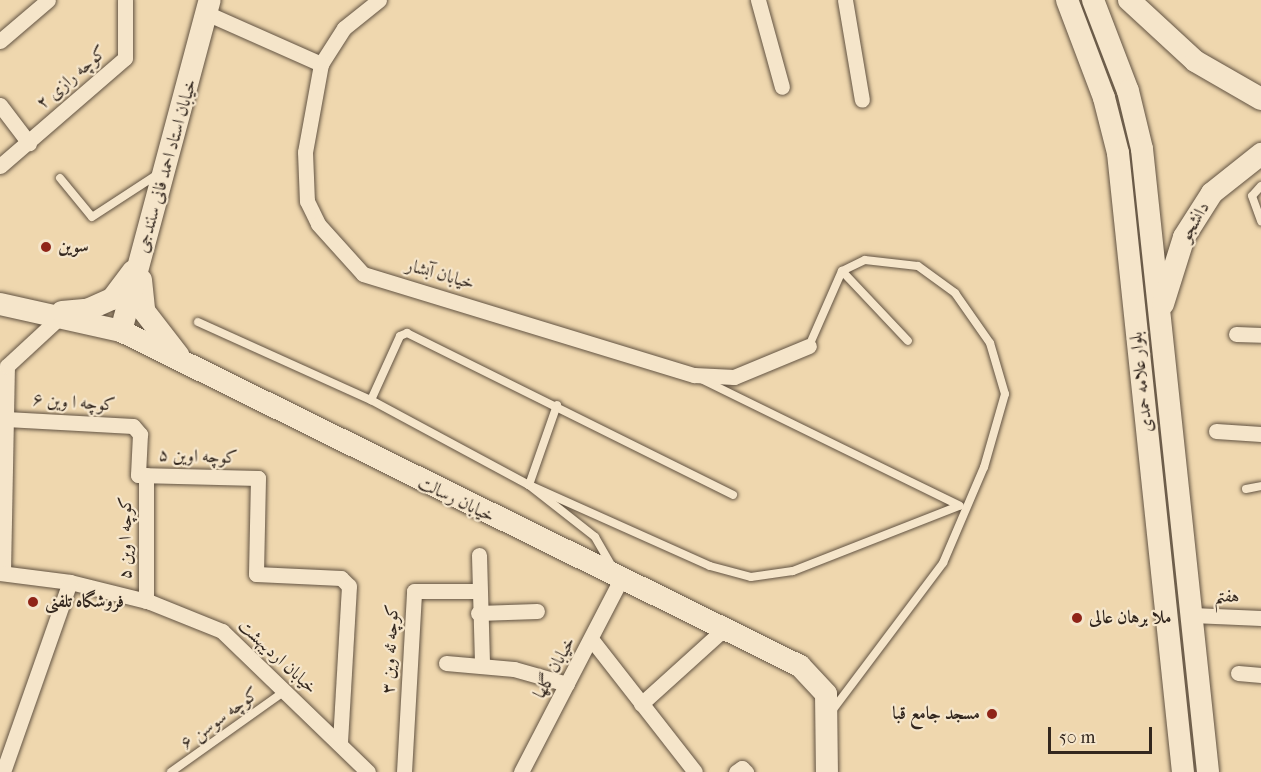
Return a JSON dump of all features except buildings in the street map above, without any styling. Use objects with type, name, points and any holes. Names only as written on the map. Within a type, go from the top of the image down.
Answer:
[{"type":"street","points":[[0,41],[48,0]]},
{"type":"street","name":"کوچه رازی ۲","points":[[0,166],[125,58],[125,0]]},
{"type":"street","points":[[758,0],[782,87]]},
{"type":"street","points":[[845,0],[862,100]]},
{"type":"street","name":"بلوار علامه حمدی","points":[[1066,0],[1104,98],[1118,153],[1183,772]]},
{"type":"street","name":"بلوار علامه حمدی","points":[[1094,0],[1128,91],[1142,149],[1208,772]]},
{"type":"street","points":[[1129,0],[1194,61],[1261,99]]},
{"type":"street","name":"خیابان آبشار","points":[[377,1],[344,28],[321,64],[305,152],[307,201],[318,224],[363,274],[694,375],[735,377],[810,346]]},
{"type":"street","points":[[208,6],[321,64]]},
{"type":"street","name":"خیابان استاد احمد فانی سنندجی","points":[[121,331],[167,168],[208,6]]},
{"type":"street","points":[[0,105],[29,143]]},
{"type":"street","name":"دانشجو","points":[[1160,312],[1184,237],[1206,202],[1261,154]]},
{"type":"street","points":[[6,419],[4,369],[52,316],[87,310],[112,299],[142,257]]},
{"type":"street","points":[[142,257],[144,311],[186,364]]},
{"type":"street","name":"خیابان رسالت","points":[[4,302],[52,316],[121,331],[620,581],[800,666],[826,694],[830,713],[827,772]]},
{"type":"street","points":[[1236,334],[1261,335]]},
{"type":"street","name":"کوچه ا وین ۶","points":[[1,573],[6,419],[133,426],[140,434],[142,475]]},
{"type":"street","points":[[1216,431],[1261,434]]},
{"type":"street","name":"کوچه اوین ۵","points":[[142,475],[258,478],[256,574],[341,578],[348,586],[340,741]]},
{"type":"street","name":"کوچه ا وین ۵","points":[[142,475],[146,601]]},
{"type":"street","points":[[479,555],[477,591],[482,665]]},
{"type":"street","name":"خیابان اردیبهشت","points":[[1,573],[70,582],[146,601],[222,631],[340,741],[368,772]]},
{"type":"street","name":"خیابان گلها","points":[[521,772],[592,640],[620,581]]},
{"type":"street","points":[[3,772],[70,582]]},
{"type":"street","name":"کوچه ئه وین ۳","points":[[405,772],[414,591],[477,591]]},
{"type":"street","points":[[478,613],[537,611]]},
{"type":"street","name":"هفتم","points":[[1191,615],[1261,618]]},
{"type":"street","points":[[641,704],[723,630]]},
{"type":"street","points":[[592,640],[695,772]]},
{"type":"street","points":[[446,663],[482,665],[567,684]]},
{"type":"street","points":[[1238,673],[1261,675]]},
{"type":"lane","points":[[60,178],[92,217],[167,168]]},
{"type":"lane","points":[[1261,186],[1252,196],[1261,221]]},
{"type":"lane","points":[[810,346],[842,271],[865,260],[918,266],[955,293],[990,343],[1005,394],[943,562],[830,713]]},
{"type":"lane","points":[[842,271],[908,341]]},
{"type":"lane","points":[[198,322],[371,400],[530,485],[710,566],[751,577],[793,571],[962,507]]},
{"type":"lane","points":[[371,400],[400,336],[407,333],[557,405],[733,495]]},
{"type":"lane","points":[[694,375],[962,507]]},
{"type":"lane","points":[[530,485],[557,405]]},
{"type":"lane","points":[[530,485],[595,537],[620,581]]},
{"type":"lane","points":[[1246,489],[1261,486]]},
{"type":"lane","name":"کوچه سوسن ۶","points":[[171,772],[285,691]]},
{"type":"place","name":"سوین","points":[[46,247]]},
{"type":"place","name":"فروشگاه تلفنی","points":[[33,602]]},
{"type":"place","name":"ملا برهان عالی","points":[[1077,618]]},
{"type":"place","name":"مسجد جامع قبا","points":[[992,714]]}]
